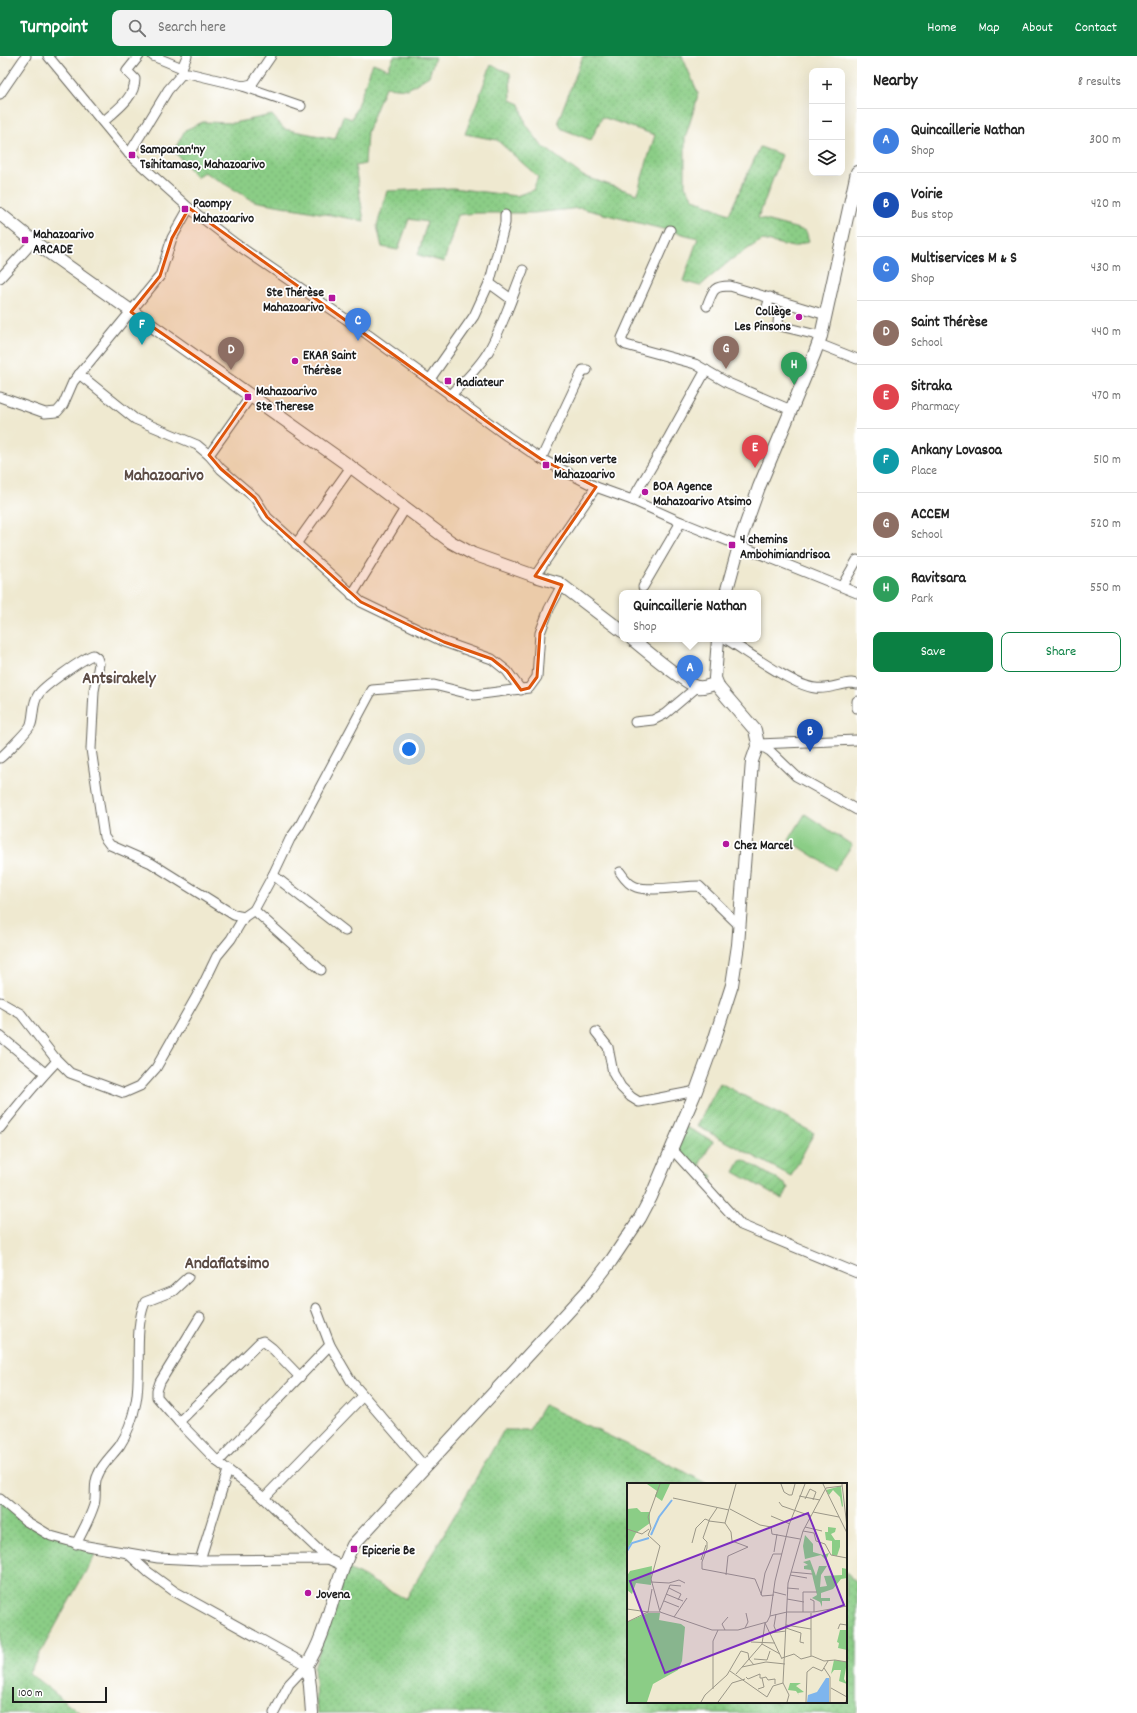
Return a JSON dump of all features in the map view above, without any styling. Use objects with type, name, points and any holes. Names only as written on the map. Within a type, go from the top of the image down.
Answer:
[{"type":"main road","points":[[727,590],[739,545],[759,487],[820,340],[857,172]]},
{"type":"main road","points":[[0,214],[34,241],[131,312],[351,466],[451,542],[468,551],[562,585],[619,629]]},
{"type":"main road","points":[[636,642],[676,674],[697,687],[716,683]]},
{"type":"main road","points":[[312,1713],[307,1665],[316,1651],[343,1566],[353,1545],[424,1466],[591,1287],[640,1218],[651,1197],[696,1091],[732,985],[740,926],[752,761],[758,744],[755,730],[716,683],[714,678],[718,642]]},
{"type":"street","points":[[0,94],[26,56]]},
{"type":"street","points":[[48,56],[129,154],[189,208],[236,244],[356,326],[450,396],[541,459],[596,487],[632,500],[681,522],[857,593]]},
{"type":"street","points":[[103,122],[128,100],[135,86],[135,79],[127,71],[139,56]]},
{"type":"street","points":[[153,56],[188,73],[243,86],[301,106]]},
{"type":"street","points":[[129,154],[168,90],[181,75],[187,56]]},
{"type":"street","points":[[243,86],[252,84],[270,56]]},
{"type":"street","points":[[0,397],[45,413],[57,412],[63,405],[73,382],[79,374],[160,276],[172,238],[189,208]]},
{"type":"street","points":[[430,380],[469,325],[489,283],[505,223],[505,216]]},
{"type":"street","points":[[670,230],[622,338],[622,342],[626,345],[689,362],[728,383],[791,410]]},
{"type":"street","points":[[0,278],[34,241]]},
{"type":"street","points":[[450,396],[473,372],[488,353],[523,270]]},
{"type":"street","points":[[489,283],[511,299]]},
{"type":"street","points":[[707,306],[714,290],[718,286],[730,286],[826,315]]},
{"type":"street","points":[[770,297],[767,307],[779,313],[778,323],[780,326],[820,340],[857,359]]},
{"type":"street","points":[[541,459],[583,370],[587,370]]},
{"type":"street","points":[[632,500],[706,370]]},
{"type":"street","points":[[79,374],[135,419],[197,445],[209,455],[221,469],[255,498],[267,517],[361,602],[444,642],[492,659],[507,671],[521,690]]},
{"type":"street","points":[[209,455],[251,396]]},
{"type":"street","points":[[296,544],[351,466]]},
{"type":"street","points":[[535,576],[596,487]]},
{"type":"street","points":[[352,595],[406,508]]},
{"type":"street","points":[[643,587],[681,522]]},
{"type":"street","points":[[842,586],[857,560]]},
{"type":"street","points":[[0,1002],[21,1014],[58,1062],[70,1073],[124,1093],[140,1086],[156,1068],[217,956],[231,939],[244,917],[254,910],[290,839],[300,825],[372,690],[434,685],[474,695],[529,688],[536,677],[540,633],[549,609],[562,585]]},
{"type":"street","points":[[731,642],[786,676],[808,687],[816,688],[851,683],[857,684]]},
{"type":"street","points":[[0,758],[6,754],[31,726],[33,710],[38,694],[61,675],[87,657],[93,655],[97,658],[99,664],[94,690],[91,748],[104,836],[110,845],[151,863],[234,915],[244,917]]},
{"type":"street","points":[[635,722],[653,720],[659,717],[688,696],[697,687]]},
{"type":"street","points":[[857,701],[857,708]]},
{"type":"street","points":[[758,744],[857,740]]},
{"type":"street","points":[[758,744],[770,751],[796,776],[857,810]]},
{"type":"street","points":[[620,872],[626,880],[636,887],[651,889],[699,886],[740,926]]},
{"type":"street","points":[[273,875],[345,931]]},
{"type":"street","points":[[254,910],[321,970]]},
{"type":"street","points":[[596,1032],[608,1047],[613,1073],[622,1087],[631,1097],[639,1102],[696,1091]]},
{"type":"street","points":[[0,1036],[46,1073]]},
{"type":"street","points":[[0,1128],[46,1073],[58,1062]]},
{"type":"street","points":[[671,1148],[741,1225],[857,1273]]},
{"type":"street","points":[[76,1544],[94,1503],[95,1486],[98,1474],[120,1445],[129,1428],[136,1403],[139,1379],[140,1326],[143,1306],[145,1302],[173,1291],[188,1277]]},
{"type":"street","points":[[316,1308],[330,1346],[351,1381],[424,1466]]},
{"type":"street","points":[[200,1317],[160,1382],[156,1391],[157,1397],[160,1402],[218,1462],[264,1498],[328,1559],[343,1566]]},
{"type":"street","points":[[179,1422],[260,1342],[263,1341],[272,1348],[300,1377]]},
{"type":"street","points":[[218,1462],[330,1346]]},
{"type":"street","points":[[264,1498],[363,1396]]},
{"type":"street","points":[[200,1560],[228,1470]]},
{"type":"street","points":[[0,1499],[26,1521],[51,1536],[76,1544],[158,1558],[200,1560],[328,1559]]},
{"type":"street","points":[[126,1552],[148,1572],[174,1591],[307,1665],[289,1684],[274,1713]]},
{"type":"highlighted area","points":[[189,208],[507,436],[541,459],[596,487],[535,576],[562,585],[540,633],[537,677],[529,688],[521,690],[507,671],[492,659],[444,642],[361,602],[267,517],[255,498],[221,469],[209,455],[251,395],[131,312],[160,276],[172,238]]},
{"type":"green space","points":[[394,56],[435,57],[429,76],[408,89],[385,87],[367,132],[365,164],[355,166],[364,221],[254,201],[204,172],[196,177],[174,151],[185,130],[203,122],[233,123],[272,115],[284,129],[335,139],[343,116],[352,119],[373,63],[388,69]]},
{"type":"green space","points":[[583,56],[682,56],[698,93],[685,138],[685,186],[694,199],[729,214],[760,147],[782,155],[758,218],[806,231],[809,241],[793,247],[762,240],[732,259],[700,286],[683,281],[698,238],[580,208],[534,213],[476,213],[458,215],[444,262],[418,255],[427,222],[409,219],[398,250],[382,247],[377,226],[387,191],[453,188],[516,196],[533,190],[538,177],[497,140],[465,134],[491,65],[510,73],[511,100],[520,104],[526,124],[541,145],[583,176],[637,194],[655,135],[602,117],[591,140],[562,129],[558,121]]},
{"type":"green space","points":[[805,814],[852,845],[835,870],[789,840]]},
{"type":"green space","points":[[720,1083],[814,1133],[791,1176],[697,1126]]},
{"type":"green space","points":[[684,1126],[713,1141],[700,1163],[701,1169],[713,1176],[707,1185],[675,1149]]},
{"type":"green space","points":[[744,1160],[785,1184],[788,1188],[783,1199],[734,1172],[740,1161]]},
{"type":"green space","points":[[544,1405],[705,1483],[627,1483],[627,1703],[847,1703],[847,1574],[857,1583],[857,1713],[317,1713],[314,1667],[347,1568],[406,1599],[504,1430],[529,1430]]},
{"type":"green space","points":[[0,1499],[26,1521],[97,1551],[29,1673],[80,1713],[0,1713]]},
{"type":"place","name":"Sampanan'ny Tsihitamaso, Mahazoarivo","points":[[132,155]]},
{"type":"place","name":"Paompy Mahazoarivo","points":[[185,209]]},
{"type":"place","name":"Mahazoarivo ARCADE","points":[[25,240]]},
{"type":"place","name":"Ste Thérèse Mahazoarivo","points":[[332,298]]},
{"type":"place","name":"Collège Les Pinsons","points":[[799,317]]},
{"type":"place","name":"Multiservices M & S","points":[[358,341]]},
{"type":"place","name":"Ankany Lovasoa","points":[[142,345]]},
{"type":"place","name":"EKAR Saint Thérèse","points":[[295,361]]},
{"type":"place","name":"ACCEM","points":[[726,369]]},
{"type":"place","name":"Saint Thérèse","points":[[231,370]]},
{"type":"place","name":"Radiateur","points":[[448,381]]},
{"type":"place","name":"Ravitsara","points":[[794,385]]},
{"type":"place","name":"Mahazoarivo Ste Therese","points":[[248,397]]},
{"type":"place","name":"Maison verte Mahazoarivo","points":[[546,465]]},
{"type":"place","name":"Sitraka","points":[[755,468]]},
{"type":"place","name":"BOA Agence Mahazoarivo Atsimo","points":[[645,492]]},
{"type":"place","name":"4 chemins Ambohimiandrisoa","points":[[732,545]]},
{"type":"place","name":"Quincaillerie Nathan","points":[[690,688]]},
{"type":"place","name":"Voirie","points":[[810,752]]},
{"type":"place","name":"Chez Marcel","points":[[726,844]]},
{"type":"place","name":"Epicerie Be","points":[[354,1549]]},
{"type":"place","name":"Jovena","points":[[308,1593]]},
{"type":"district","name":"Mahazoarivo","points":[[164,474]]},
{"type":"district","name":"Antsirakely","points":[[119,677]]},
{"type":"district","name":"Andafiatsimo","points":[[227,1262]]}]
